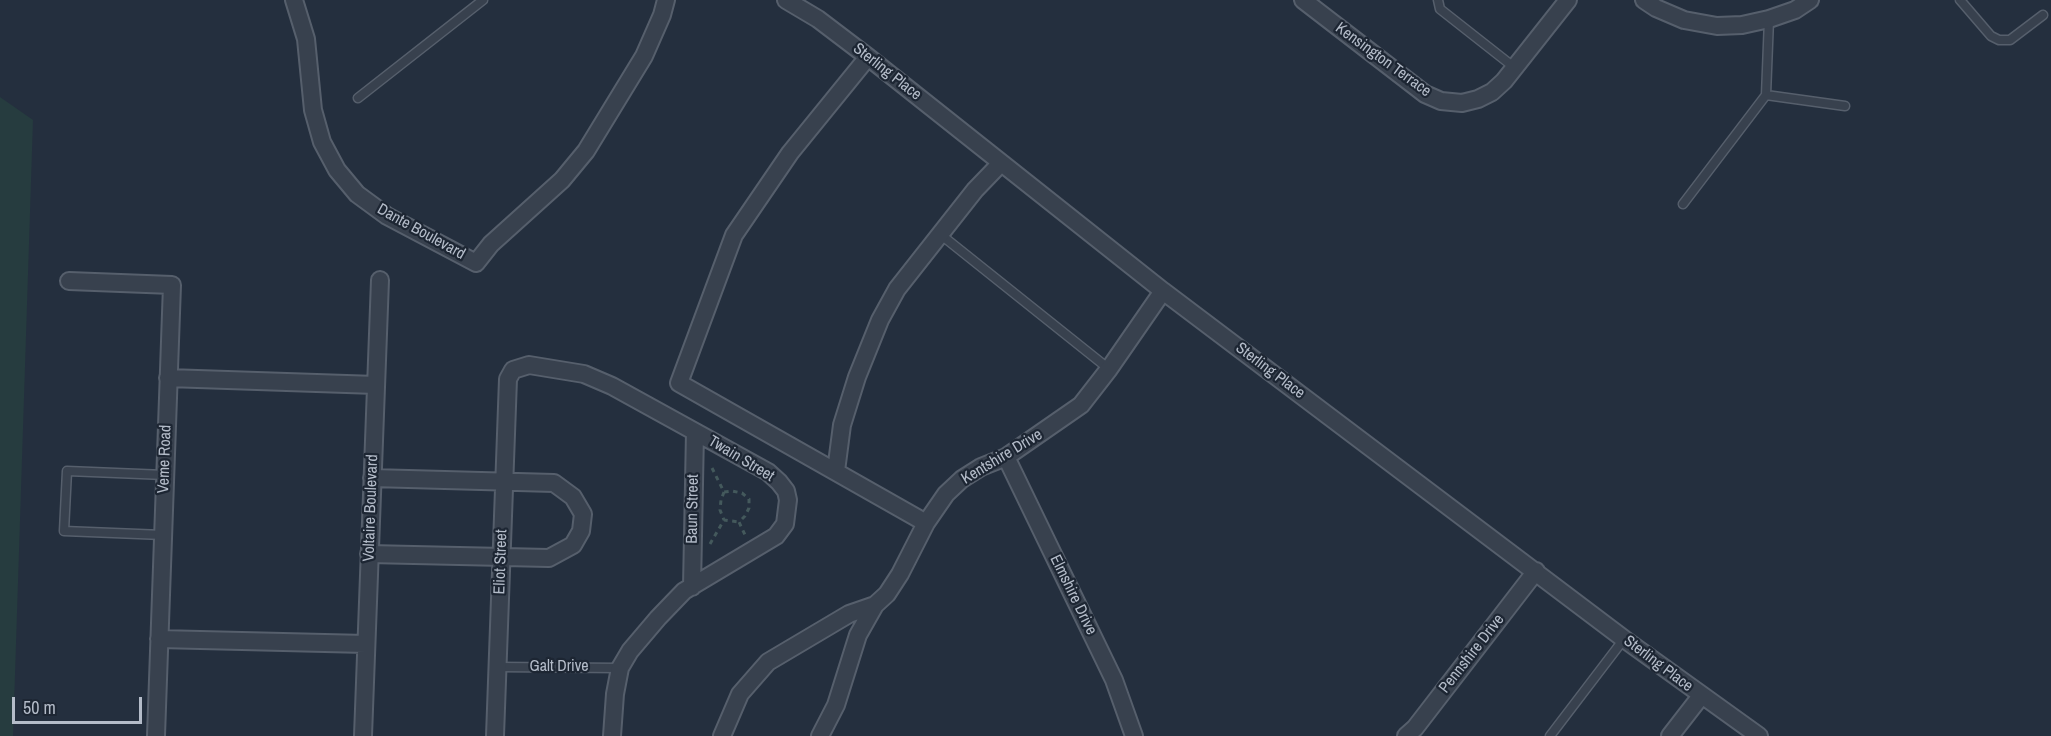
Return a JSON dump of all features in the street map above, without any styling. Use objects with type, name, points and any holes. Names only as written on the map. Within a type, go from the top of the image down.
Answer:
[{"type":"street","name":"Dante Boulevard","points":[[294,0],[306,39],[313,110],[322,142],[337,170],[357,194],[387,216],[476,263],[491,244],[562,180],[586,151],[644,56],[666,0]]},
{"type":"street","name":"Sterling Place","points":[[786,0],[818,20],[868,57],[1163,291],[1624,639],[1759,736]]},
{"type":"street","name":"Kensington Terrace","points":[[1303,0],[1425,94],[1442,101],[1462,103],[1492,92],[1515,69],[1568,0]]},
{"type":"street","points":[[1644,0],[1666,12],[1698,24],[1718,26],[1742,25],[1769,19],[1795,10],[1810,0]]},
{"type":"street","points":[[868,57],[790,153],[734,235],[679,383],[926,523]]},
{"type":"street","points":[[836,471],[842,425],[857,377],[880,320],[897,289],[975,190],[1001,163]]},
{"type":"street","name":"Voltaire Boulevard","points":[[363,736],[380,280]]},
{"type":"street","name":"Veme Road","points":[[69,281],[172,285],[156,736]]},
{"type":"street","name":"Kentshire Drive","points":[[820,736],[836,705],[858,635],[876,605],[887,594],[900,574],[926,523],[946,494],[962,478],[1006,457],[1044,433],[1081,405],[1163,291]]},
{"type":"street","name":"Twain Street","points":[[508,388],[508,379],[513,370],[529,365],[584,374],[612,386],[768,472],[786,491],[788,500],[785,524],[776,536],[684,591],[630,651],[620,668],[615,694],[612,736]]},
{"type":"street","points":[[168,378],[376,385]]},
{"type":"street","name":"Eliot Street","points":[[495,736],[508,388]]},
{"type":"street","name":"Baun Street","points":[[692,587],[695,432]]},
{"type":"street","name":"Elmshire Drive","points":[[1006,457],[1114,680],[1134,736]]},
{"type":"street","points":[[369,554],[549,558],[573,545],[581,531],[583,514],[573,497],[554,483],[372,478]]},
{"type":"street","name":"Pennshire Drive","points":[[1406,736],[1415,728],[1536,571]]},
{"type":"street","points":[[722,736],[740,694],[768,662],[849,614],[876,605]]},
{"type":"street","points":[[159,639],[366,644]]},
{"type":"street","points":[[1670,736],[1701,696]]},
{"type":"lane","points":[[358,98],[483,0]]},
{"type":"lane","points":[[1438,0],[1440,9],[1515,69]]},
{"type":"lane","points":[[1960,0],[1991,36],[1999,40],[2010,40],[2043,15]]},
{"type":"lane","points":[[1683,204],[1767,95],[1769,19]]},
{"type":"lane","points":[[1767,95],[1845,106]]},
{"type":"lane","points":[[940,234],[1109,369]]},
{"type":"lane","points":[[163,535],[64,531],[67,471],[165,475]]},
{"type":"lane","points":[[1550,736],[1624,639]]},
{"type":"lane","name":"Galt Drive","points":[[498,667],[620,668]]},
{"type":"path","points":[[711,466],[724,492],[720,510],[724,520]]},
{"type":"path","points":[[724,492],[742,493],[749,500],[749,508],[746,516],[739,522],[724,520]]},
{"type":"path","points":[[692,562],[706,551],[724,520]]},
{"type":"path","points":[[739,522],[751,551]]},
{"type":"green space","points":[[0,97],[33,120],[13,736],[0,736]]}]
